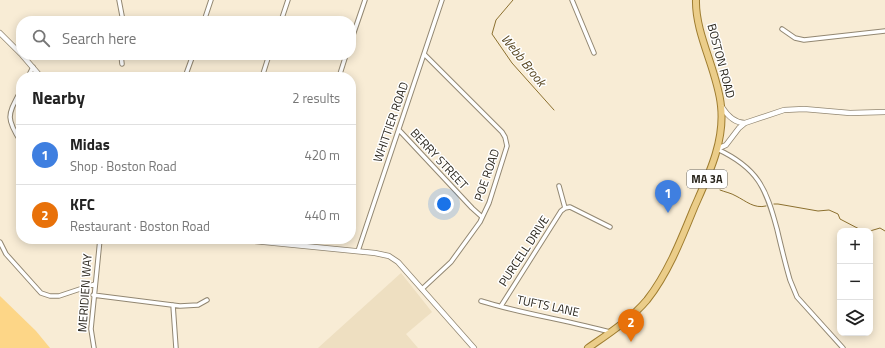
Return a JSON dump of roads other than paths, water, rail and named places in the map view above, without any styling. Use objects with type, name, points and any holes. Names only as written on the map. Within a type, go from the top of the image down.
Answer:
[{"type":"main road","name":"BOSTON ROAD","points":[[588,348],[636,311],[646,300],[665,272],[685,230],[711,168],[717,149],[721,129],[721,106],[717,85],[700,27],[696,0]]},
{"type":"street","points":[[119,0],[122,16]]},
{"type":"street","points":[[206,16],[211,0]]},
{"type":"street","points":[[283,16],[288,0]]},
{"type":"street","points":[[356,26],[365,0]]},
{"type":"street","name":"WHITTIER ROAD","points":[[358,251],[442,0]]},
{"type":"street","points":[[572,0],[594,53]]},
{"type":"street","points":[[782,29],[796,38],[804,40],[885,31]]},
{"type":"street","points":[[0,33],[16,49]]},
{"type":"street","name":"POE ROAD","points":[[422,289],[451,262],[482,217],[489,203],[507,151],[505,137],[494,124],[424,54]]},
{"type":"street","points":[[26,60],[36,72]]},
{"type":"street","points":[[122,60],[122,64]]},
{"type":"street","points":[[187,72],[191,60]]},
{"type":"street","points":[[264,72],[268,60]]},
{"type":"street","points":[[341,72],[344,60]]},
{"type":"street","points":[[30,72],[32,67]]},
{"type":"street","points":[[16,100],[10,111],[10,118],[16,134]]},
{"type":"street","points":[[721,106],[734,121],[745,123]]},
{"type":"street","points":[[717,149],[726,145],[739,128],[745,123],[788,109],[844,113],[885,112]]},
{"type":"street","name":"BERRY STREET","points":[[399,130],[482,217]]},
{"type":"street","points":[[717,149],[744,165],[762,185],[769,202],[794,293],[843,348]]},
{"type":"street","points":[[559,186],[565,208],[570,207],[610,227]]},
{"type":"street","name":"PURCELL DRIVE","points":[[501,306],[565,208]]},
{"type":"street","points":[[0,242],[6,254],[41,293],[50,296],[59,296],[95,284]]},
{"type":"street","name":"MERIDIEN WAY","points":[[94,348],[91,329],[93,295],[99,244]]},
{"type":"street","points":[[306,244],[383,254],[394,259],[404,268],[474,348]]},
{"type":"street","points":[[93,295],[192,306],[201,304],[207,300]]},
{"type":"street","name":"TUFTS LANE","points":[[481,301],[610,332]]},
{"type":"street","points":[[173,305],[176,348]]},
{"type":"waterway","name":"Webb Brook","points":[[513,0],[496,20],[492,34],[512,63],[554,110]]},
{"type":"waterway","points":[[720,190],[754,205],[762,207],[766,206]]},
{"type":"waterway","points":[[774,204],[818,211],[829,210],[838,214],[840,219],[857,228]]},
{"type":"waterway","points":[[873,230],[880,228],[885,231]]},
{"type":"place","name":"Midas","points":[[668,213]]},
{"type":"place","name":"KFC","points":[[631,342]]}]
